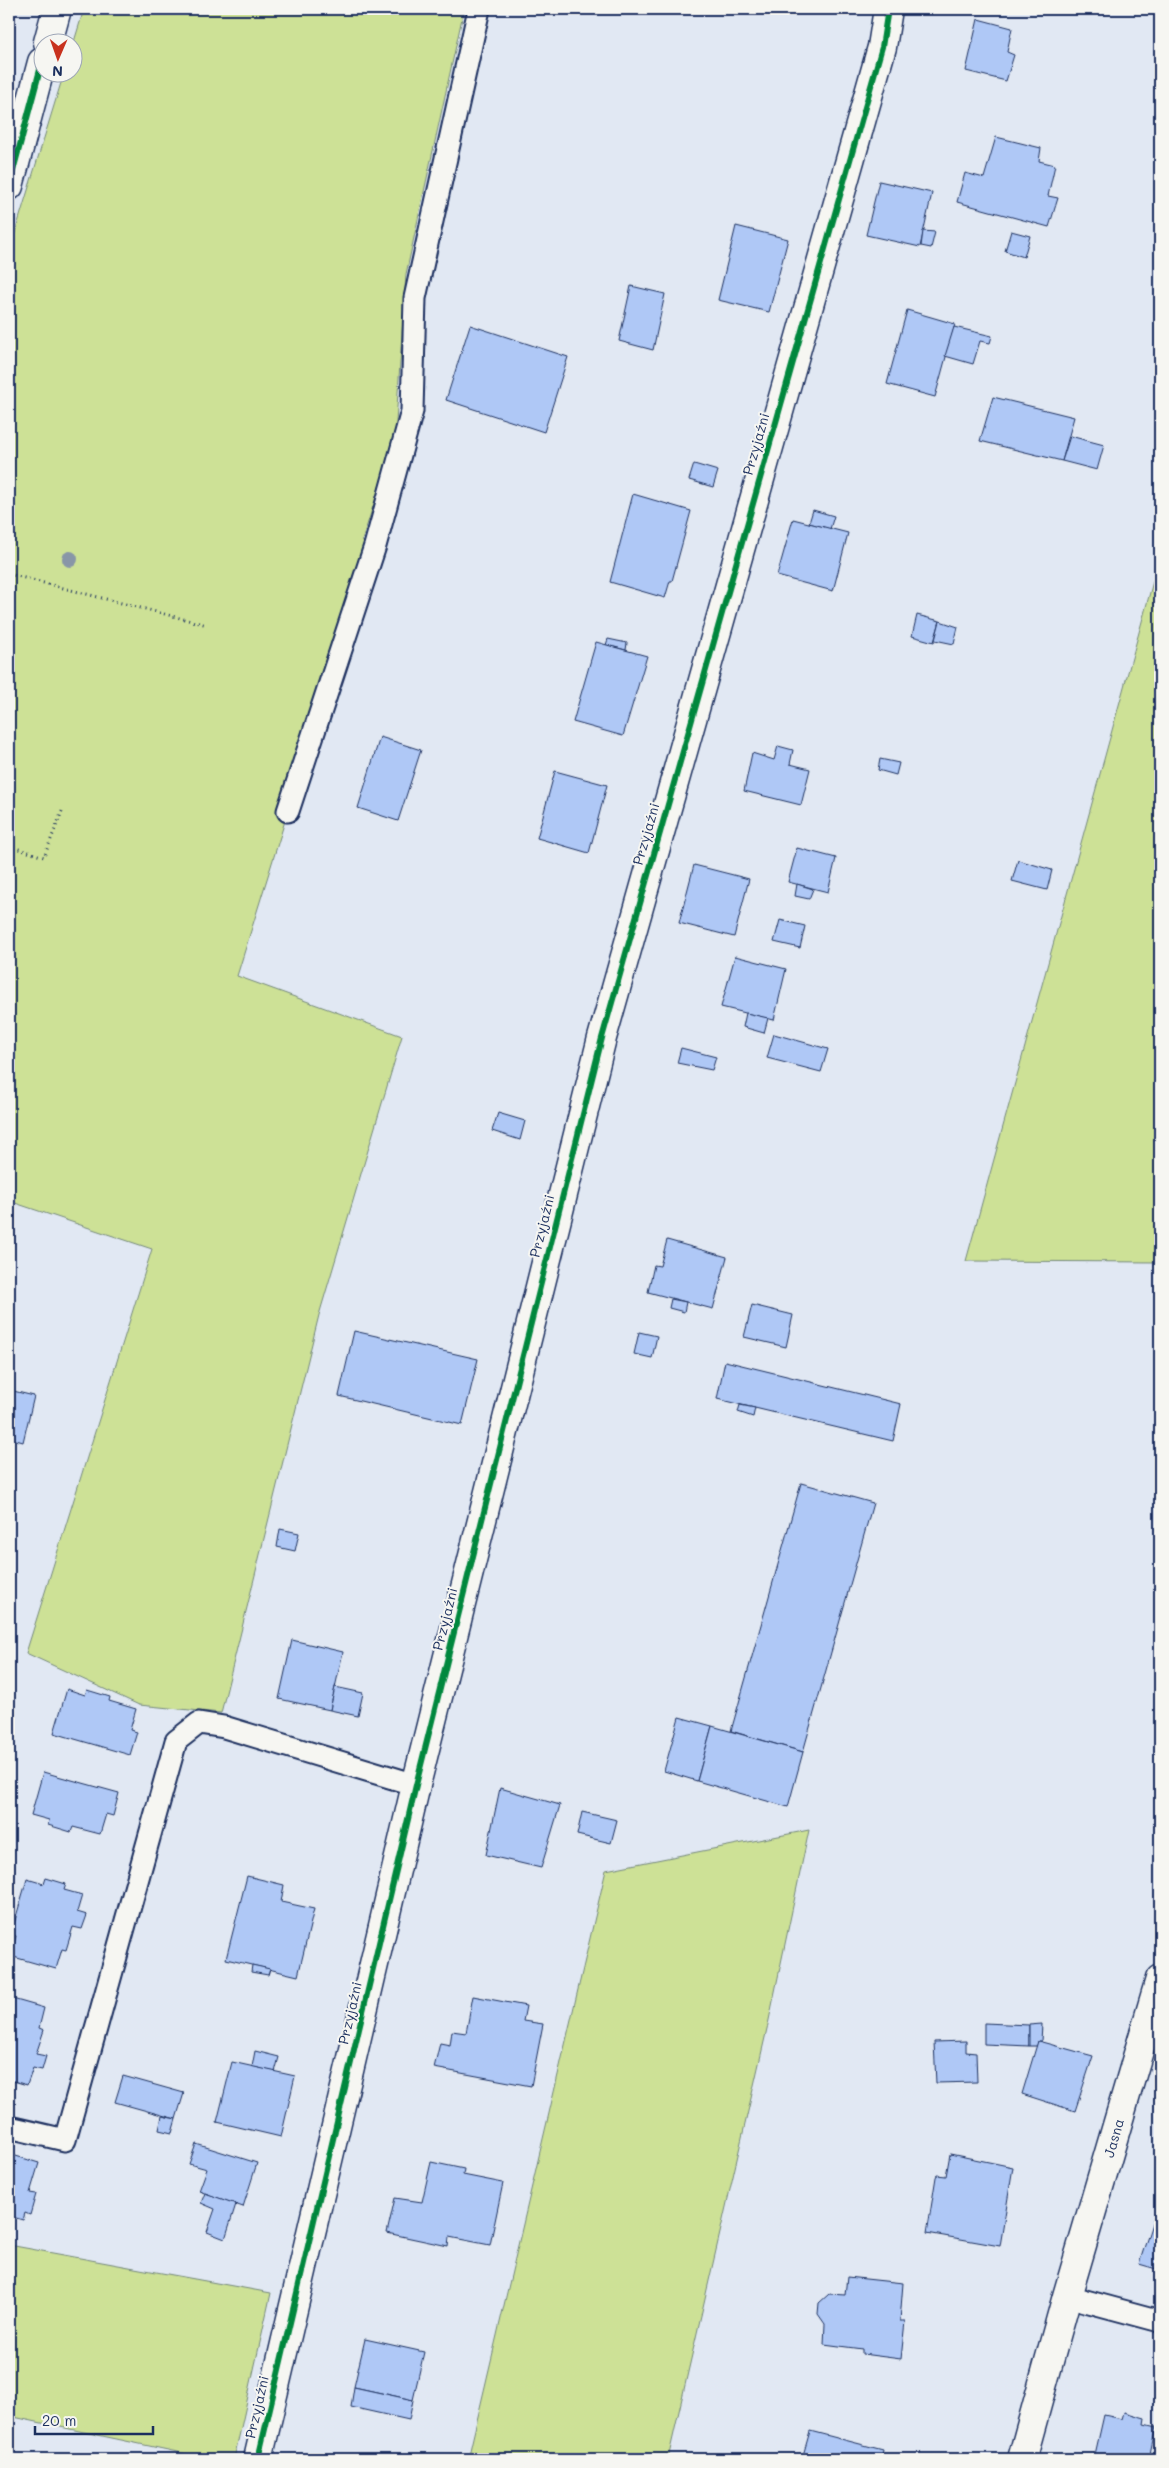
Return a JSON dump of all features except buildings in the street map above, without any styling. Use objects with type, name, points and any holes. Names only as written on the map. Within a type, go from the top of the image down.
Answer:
[{"type":"street","points":[[51,32],[57,9]]},
{"type":"street","name":"Przyjaźni","points":[[258,2459],[416,1785],[602,1038],[882,47],[888,9]]},
{"type":"street","points":[[9,186],[37,82]]},
{"type":"street","name":"Jasna","points":[[1022,2459],[1067,2296],[1160,1979]]},
{"type":"lane","points":[[288,811],[375,546],[412,411],[415,298],[479,9]]},
{"type":"lane","points":[[9,2127],[64,2140],[176,1741],[199,1723],[224,1727],[416,1785]]},
{"type":"lane","points":[[1067,2296],[1160,2321]]},
{"type":"path","points":[[9,574],[207,625]]},
{"type":"path","points":[[9,846],[44,857],[63,810]]},
{"type":"green space","points":[[84,9],[464,9],[406,274],[395,437],[362,541],[375,546],[288,811],[237,976],[402,1036],[319,1315],[221,1713],[139,1705],[26,1653],[152,1249],[9,1201],[9,252],[61,82],[82,82],[82,32],[77,32]]},
{"type":"green space","points":[[1160,556],[1160,1262],[966,1261]]},
{"type":"green space","points":[[809,1830],[769,2020],[668,2459],[468,2459],[606,1870]]},
{"type":"green space","points":[[9,2245],[271,2293],[234,2459],[210,2459],[9,2416]]},
{"type":"cycle path","points":[[258,2459],[416,1785],[602,1038],[882,47],[888,9]]},
{"type":"cycle path","points":[[9,186],[37,82]]}]
